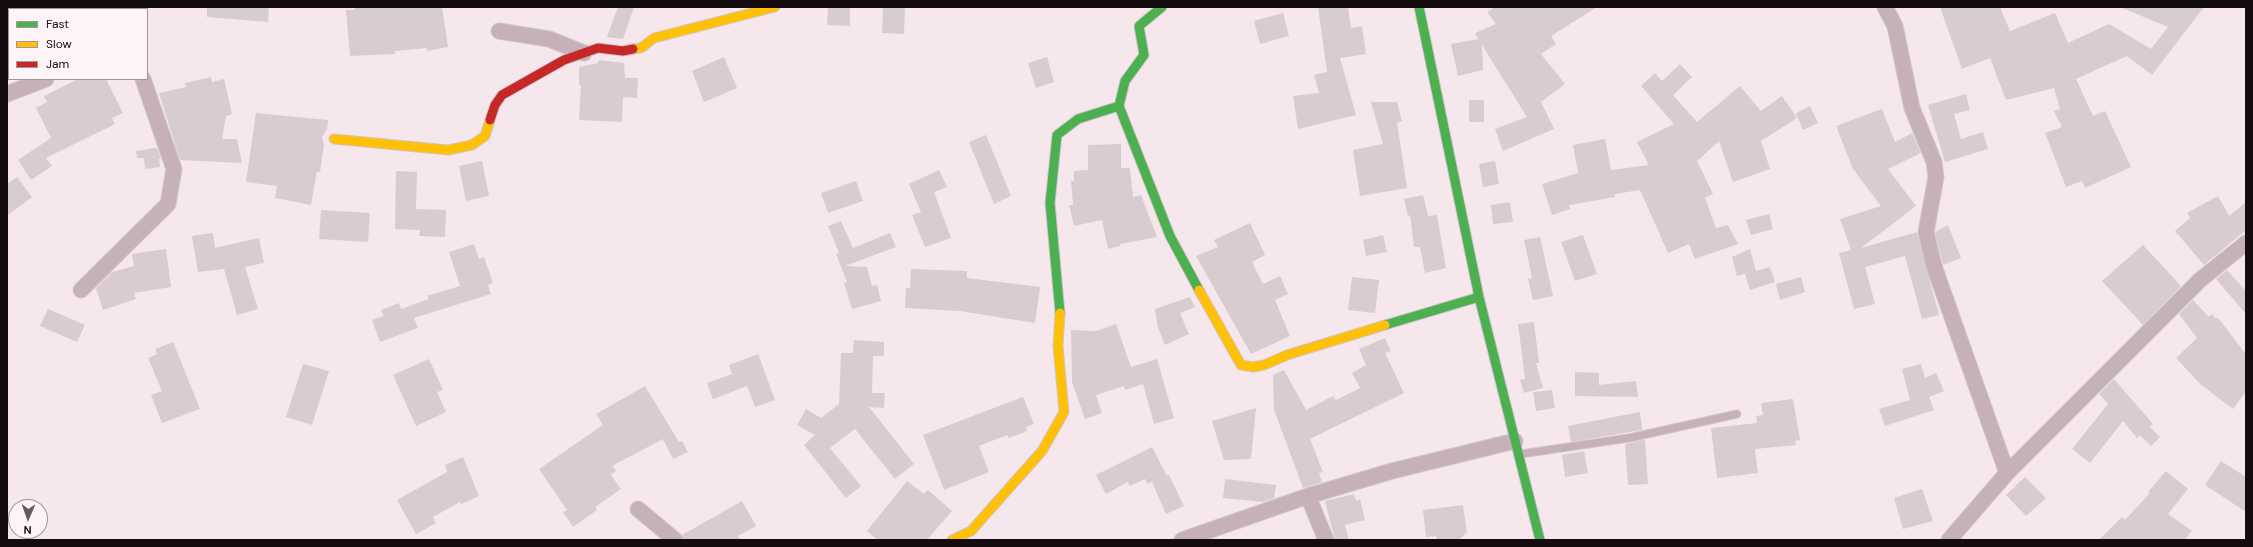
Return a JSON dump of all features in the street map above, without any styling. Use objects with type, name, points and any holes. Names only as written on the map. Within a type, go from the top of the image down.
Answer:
[{"type":"main road","points":[[334,139],[448,150],[472,145],[485,136],[495,105],[502,95],[564,60],[598,48],[623,51],[641,48],[654,38],[775,7]]},
{"type":"main road","points":[[1162,7],[1139,26],[1144,55],[1125,81],[1119,106],[1170,236],[1241,365],[1250,368],[1261,367],[1287,355],[1479,297]]},
{"type":"main road","points":[[1419,7],[1479,297],[1540,540]]},
{"type":"main road","points":[[952,540],[974,535],[1042,451],[1064,412],[1060,384],[1058,346],[1062,305],[1050,203],[1057,135],[1078,119],[1119,106]]},
{"type":"street","points":[[1885,7],[1895,26],[1912,108],[1934,162],[1936,176],[1926,232],[1934,266],[2007,473]]},
{"type":"street","points":[[499,31],[549,39],[584,53]]},
{"type":"street","points":[[7,94],[43,80]]},
{"type":"street","points":[[81,290],[168,204],[174,169],[143,80]]},
{"type":"street","points":[[1949,540],[2007,473],[2200,280],[2246,242]]},
{"type":"street","points":[[1182,540],[1308,496],[1392,471],[1517,448]]},
{"type":"street","points":[[1308,496],[1326,540]]},
{"type":"street","points":[[638,509],[675,540]]},
{"type":"lane","points":[[1517,448],[1629,438],[1737,414]]},
{"type":"building","points":[[207,7],[269,7],[268,22],[207,17]]},
{"type":"building","points":[[355,7],[442,7],[448,47],[427,51],[427,48],[395,51],[395,54],[350,56],[346,10],[355,10]]},
{"type":"building","points":[[618,7],[634,7],[623,39],[607,37]]},
{"type":"building","points":[[828,7],[850,7],[850,26],[827,25]]},
{"type":"building","points":[[883,7],[905,7],[904,34],[882,33]]},
{"type":"building","points":[[1318,7],[1348,7],[1351,28],[1362,26],[1366,54],[1340,58],[1356,115],[1298,129],[1293,96],[1319,93],[1314,75],[1327,72]]},
{"type":"building","points":[[1495,7],[1597,7],[1551,36],[1556,44],[1541,54],[1565,84],[1541,102],[1554,129],[1503,151],[1495,129],[1527,117],[1482,45],[1483,70],[1458,76],[1451,44],[1478,39],[1475,33],[1496,24],[1487,12]]},
{"type":"building","points":[[1940,7],[2000,7],[2010,31],[2055,13],[2068,43],[2109,24],[2151,49],[2168,27],[2120,7],[2204,7],[2152,75],[2127,56],[2076,79],[2093,116],[2105,111],[2131,167],[2085,188],[2082,181],[2066,187],[2045,133],[2062,127],[2054,111],[2060,109],[2054,88],[2006,100],[1990,58],[1962,69]]},
{"type":"building","points":[[1283,13],[1289,36],[1260,44],[1254,21]]},
{"type":"building","points":[[724,57],[737,88],[704,102],[692,71]]},
{"type":"building","points":[[1047,57],[1054,82],[1036,88],[1028,63]]},
{"type":"building","points":[[599,60],[624,63],[625,78],[638,78],[637,98],[623,97],[622,122],[579,120],[581,85],[579,85],[579,67],[598,63]]},
{"type":"building","points":[[1680,64],[1692,77],[1673,95],[1697,122],[1740,86],[1761,111],[1782,96],[1797,118],[1761,141],[1770,169],[1733,182],[1719,141],[1697,161],[1713,194],[1705,198],[1716,228],[1728,225],[1738,244],[1695,259],[1689,244],[1668,253],[1640,190],[1615,194],[1615,197],[1569,205],[1570,209],[1552,215],[1542,184],[1578,173],[1573,145],[1605,139],[1611,170],[1649,165],[1637,142],[1674,124],[1641,86],[1655,73],[1662,81]]},
{"type":"building","points":[[211,77],[212,82],[224,79],[232,114],[226,116],[222,139],[237,139],[242,163],[180,160],[159,93],[186,87],[185,83]]},
{"type":"building","points":[[76,80],[106,80],[123,113],[112,118],[115,124],[46,158],[52,166],[31,180],[18,160],[51,138],[36,108],[47,102],[44,96]]},
{"type":"building","points":[[1966,94],[1970,110],[1954,114],[1961,139],[1983,132],[1988,149],[1945,162],[1928,105]]},
{"type":"building","points":[[1469,100],[1484,100],[1484,122],[1469,122]]},
{"type":"building","points":[[1371,102],[1397,102],[1402,121],[1397,123],[1407,188],[1360,196],[1353,150],[1383,144]]},
{"type":"building","points":[[1810,106],[1818,123],[1803,130],[1796,113]]},
{"type":"building","points":[[1882,109],[1895,142],[1912,133],[1921,153],[1888,169],[1916,206],[1861,248],[1917,232],[1939,315],[1922,319],[1905,256],[1865,267],[1875,304],[1854,309],[1839,253],[1851,250],[1840,219],[1881,206],[1853,169],[1836,126]]},
{"type":"building","points":[[256,113],[328,120],[327,130],[322,137],[324,145],[320,172],[317,171],[311,205],[275,198],[277,186],[246,182]]},
{"type":"building","points":[[986,135],[1011,196],[994,204],[969,142]]},
{"type":"building","points":[[1121,144],[1121,168],[1130,168],[1133,197],[1141,195],[1157,237],[1120,244],[1120,246],[1108,249],[1102,220],[1074,226],[1069,205],[1073,205],[1071,181],[1074,181],[1074,171],[1088,170],[1088,145]]},
{"type":"building","points":[[157,148],[161,159],[159,159],[160,167],[145,169],[144,158],[137,158],[136,151]]},
{"type":"building","points":[[482,161],[489,196],[466,201],[459,166]]},
{"type":"building","points":[[1495,161],[1499,184],[1483,187],[1479,164]]},
{"type":"building","points":[[939,170],[947,187],[934,192],[951,238],[925,247],[912,215],[921,212],[909,184]]},
{"type":"building","points":[[396,171],[417,172],[416,209],[446,210],[445,237],[419,236],[420,230],[395,229]]},
{"type":"building","points":[[17,177],[32,197],[7,216],[7,184]]},
{"type":"building","points":[[856,181],[863,201],[828,213],[821,193]]},
{"type":"building","points":[[1423,195],[1428,216],[1437,215],[1446,268],[1425,273],[1420,247],[1414,247],[1410,215],[1408,216],[1404,199]]},
{"type":"building","points":[[2218,196],[2229,216],[2246,202],[2246,230],[2204,265],[2175,231],[2190,218],[2187,213]]},
{"type":"building","points":[[1510,202],[1513,222],[1493,224],[1491,205]]},
{"type":"building","points":[[321,210],[370,213],[368,242],[319,239]]},
{"type":"building","points":[[1769,214],[1773,229],[1751,235],[1746,220]]},
{"type":"building","points":[[841,221],[853,248],[890,233],[896,247],[845,266],[867,267],[872,286],[877,285],[881,301],[852,309],[844,283],[847,282],[836,254],[839,253],[828,226]]},
{"type":"building","points":[[1250,223],[1265,255],[1252,262],[1263,284],[1280,276],[1288,294],[1275,300],[1290,336],[1251,354],[1196,256],[1218,247],[1214,240]]},
{"type":"building","points":[[1948,225],[1961,258],[1943,265],[1935,232]]},
{"type":"building","points":[[213,233],[215,248],[259,238],[264,263],[245,267],[258,309],[237,315],[224,269],[198,272],[192,236]]},
{"type":"building","points":[[1383,235],[1387,252],[1366,256],[1363,240]]},
{"type":"building","points":[[1583,235],[1597,274],[1575,281],[1561,242]]},
{"type":"building","points":[[1540,237],[1553,296],[1533,300],[1528,279],[1532,278],[1524,240]]},
{"type":"building","points":[[474,244],[479,259],[484,257],[493,283],[488,285],[491,294],[414,318],[418,328],[380,342],[372,320],[384,316],[381,310],[399,303],[401,309],[429,299],[427,296],[460,286],[449,252]]},
{"type":"building","points":[[2143,245],[2181,286],[2143,325],[2102,281]]},
{"type":"building","points":[[166,249],[171,287],[134,293],[136,299],[103,310],[96,288],[112,272],[134,266],[132,254]]},
{"type":"building","points":[[1750,249],[1756,271],[1737,276],[1732,257]]},
{"type":"building","points":[[1770,267],[1775,282],[1750,290],[1745,274]]},
{"type":"building","points":[[911,269],[967,271],[967,278],[1040,287],[1035,323],[960,311],[905,308],[906,288],[910,288]]},
{"type":"building","points":[[2227,270],[2246,291],[2246,314],[2216,279]]},
{"type":"building","points":[[1352,277],[1379,280],[1375,313],[1348,310]]},
{"type":"building","points":[[1801,277],[1805,292],[1780,300],[1776,284]]},
{"type":"building","points":[[1190,297],[1195,307],[1180,313],[1189,334],[1165,345],[1158,328],[1155,309]]},
{"type":"building","points":[[2193,300],[2209,317],[2212,314],[2216,319],[2218,318],[2246,354],[2246,391],[2233,409],[2200,384],[2176,358],[2197,338],[2179,314]]},
{"type":"building","points":[[48,309],[85,325],[77,342],[40,326]]},
{"type":"building","points":[[1534,322],[1539,363],[1536,363],[1543,388],[1524,393],[1520,380],[1525,379],[1518,324]]},
{"type":"building","points":[[1116,324],[1131,367],[1157,359],[1174,418],[1154,424],[1143,384],[1125,390],[1124,386],[1096,395],[1102,413],[1085,419],[1072,382],[1071,330],[1096,331]]},
{"type":"building","points":[[1385,338],[1391,351],[1385,353],[1404,393],[1310,439],[1323,472],[1319,473],[1322,482],[1303,488],[1274,410],[1273,375],[1284,370],[1306,410],[1333,396],[1336,400],[1360,388],[1352,373],[1366,365],[1359,349]]},
{"type":"building","points":[[854,340],[884,342],[884,356],[873,356],[872,393],[885,393],[884,408],[869,407],[914,464],[895,479],[855,429],[830,448],[861,486],[846,498],[804,445],[815,435],[797,425],[806,409],[821,418],[839,404],[841,353],[853,353]]},
{"type":"building","points":[[173,342],[200,409],[162,423],[151,395],[162,391],[148,358],[157,354],[155,349]]},
{"type":"building","points":[[758,354],[775,400],[755,407],[747,386],[713,399],[707,383],[732,374],[729,365]]},
{"type":"building","points":[[429,359],[443,390],[437,392],[446,412],[416,426],[393,375]]},
{"type":"building","points":[[303,364],[329,371],[312,425],[286,417]]},
{"type":"building","points":[[1921,364],[1925,378],[1936,373],[1944,391],[1929,397],[1934,410],[1885,426],[1879,409],[1910,400],[1902,369]]},
{"type":"building","points":[[1575,372],[1599,373],[1599,385],[1636,381],[1638,397],[1575,396]]},
{"type":"building","points":[[2114,379],[2153,424],[2150,427],[2160,437],[2151,446],[2140,435],[2137,438],[2123,421],[2090,463],[2072,449],[2108,404],[2099,394]]},
{"type":"building","points":[[645,386],[679,442],[682,441],[688,452],[673,459],[663,439],[612,466],[616,471],[611,475],[621,489],[595,507],[597,510],[573,527],[563,512],[567,510],[539,469],[603,425],[596,414]]},
{"type":"building","points":[[1552,390],[1555,408],[1536,411],[1533,392]]},
{"type":"building","points":[[1023,397],[1034,424],[1026,427],[1027,431],[1009,438],[1007,435],[979,446],[989,472],[944,490],[923,435]]},
{"type":"building","points":[[1793,399],[1800,440],[1795,441],[1796,445],[1755,449],[1758,473],[1717,478],[1711,428],[1757,423],[1756,416],[1763,415],[1761,403]]},
{"type":"building","points":[[1256,408],[1251,459],[1224,460],[1212,421]]},
{"type":"building","points":[[1640,412],[1642,430],[1571,442],[1568,426]]},
{"type":"building","points":[[1645,440],[1648,484],[1628,485],[1625,444]]},
{"type":"building","points":[[1152,447],[1167,476],[1169,475],[1184,506],[1166,514],[1152,482],[1148,484],[1145,479],[1130,486],[1128,482],[1106,494],[1096,475]]},
{"type":"building","points":[[1584,451],[1588,473],[1565,477],[1562,455]]},
{"type":"building","points":[[463,457],[479,496],[461,504],[460,502],[433,517],[436,523],[416,534],[397,500],[447,472],[445,465]]},
{"type":"building","points":[[2221,461],[2246,477],[2246,512],[2205,485]]},
{"type":"building","points":[[2166,471],[2188,489],[2168,514],[2192,531],[2185,540],[2099,540],[2122,517],[2125,520],[2150,493],[2148,492]]},
{"type":"building","points":[[2025,477],[2046,498],[2026,516],[2006,495]]},
{"type":"building","points":[[1225,479],[1276,485],[1274,498],[1263,502],[1223,498]]},
{"type":"building","points":[[907,481],[924,494],[928,490],[952,511],[927,540],[878,540],[867,531]]},
{"type":"building","points":[[1922,489],[1933,521],[1903,529],[1894,498]]},
{"type":"building","points":[[1354,494],[1356,501],[1360,499],[1365,520],[1345,525],[1349,540],[1335,540],[1325,501]]},
{"type":"building","points":[[742,501],[756,526],[738,536],[741,540],[684,540],[682,535]]},
{"type":"building","points":[[1463,505],[1467,532],[1459,540],[1437,540],[1436,536],[1426,537],[1423,510]]},
{"type":"traffic: fast","points":[[1162,7],[1139,26],[1144,55],[1125,81],[1119,106],[1170,236],[1199,290]]},
{"type":"traffic: fast","points":[[1419,7],[1479,297],[1540,540]]},
{"type":"traffic: fast","points":[[1060,313],[1050,203],[1057,135],[1078,119],[1119,106]]},
{"type":"traffic: fast","points":[[1385,325],[1479,297]]},
{"type":"traffic: slow","points":[[633,49],[641,48],[654,38],[775,7]]},
{"type":"traffic: slow","points":[[334,139],[448,150],[472,145],[485,136],[490,120]]},
{"type":"traffic: slow","points":[[1199,290],[1241,365],[1253,367],[1264,365],[1287,355],[1385,325]]},
{"type":"traffic: slow","points":[[952,540],[971,531],[1042,451],[1064,412],[1058,346],[1060,313]]},
{"type":"traffic: jam","points":[[490,120],[495,105],[502,95],[564,60],[598,48],[623,51],[633,49]]}]
